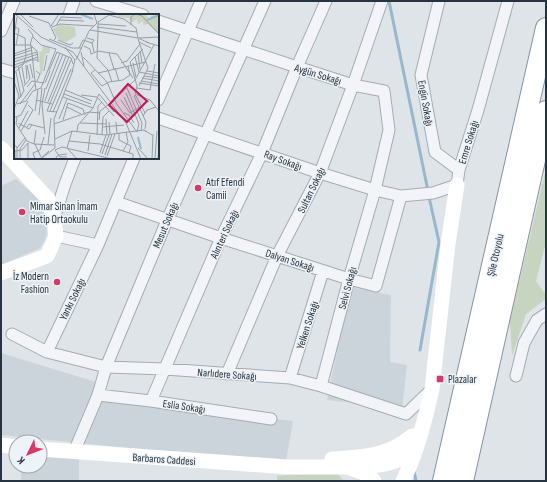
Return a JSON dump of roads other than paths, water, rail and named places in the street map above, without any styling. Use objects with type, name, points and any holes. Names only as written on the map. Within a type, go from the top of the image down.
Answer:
[{"type":"highway","name":"Şile Otoyolu","points":[[443,481],[546,28]]},
{"type":"highway","name":"Şile Otoyolu","points":[[463,481],[546,111]]},
{"type":"street","points":[[1,31],[14,1]]},
{"type":"street","points":[[69,14],[74,1]]},
{"type":"street","points":[[96,1],[136,14],[138,1]]},
{"type":"street","points":[[159,98],[201,1]]},
{"type":"street","name":"Mesut Sokağı","points":[[74,452],[98,395],[106,367],[168,218],[266,1]]},
{"type":"street","name":"Alınteri Sokağı","points":[[151,401],[221,238],[262,152],[326,1]]},
{"type":"street","name":"Sultan Sokağı","points":[[227,374],[277,256],[320,173],[382,1]]},
{"type":"street","name":"Engin Sokağı","points":[[439,1],[421,75],[435,152],[459,170]]},
{"type":"street","name":"Emre Sokağı","points":[[401,469],[432,389],[448,244],[459,170],[478,110],[508,1]]},
{"type":"street","name":"Aygün Sokağı","points":[[159,21],[297,67],[353,84],[384,91],[389,130],[375,190]]},
{"type":"street","points":[[1,69],[14,73]]},
{"type":"street","name":"Ray Sokağı","points":[[159,118],[262,152],[320,173],[375,190],[401,196],[428,193],[457,185]]},
{"type":"street","points":[[1,148],[13,155]]},
{"type":"street","points":[[1,273],[47,256],[56,236],[54,219],[48,199],[16,159]]},
{"type":"street","points":[[54,219],[75,159]]},
{"type":"street","name":"Yankı Sokağı","points":[[47,352],[98,245],[134,159]]},
{"type":"street","name":"Selvi Sokağı","points":[[321,386],[349,279],[375,190]]},
{"type":"street","name":"Dalyan Sokağı","points":[[116,202],[168,218],[221,238],[323,271],[376,286],[401,196]]},
{"type":"street","points":[[56,236],[98,245]]},
{"type":"street","name":"Yelken Sokağı","points":[[290,378],[323,271]]},
{"type":"street","points":[[516,376],[524,342],[537,320],[546,314]]},
{"type":"street","name":"Narlıdere Sokağı","points":[[12,334],[47,352],[106,367],[165,369],[290,378],[321,386],[406,414],[432,389]]},
{"type":"street","points":[[379,454],[401,469],[421,407],[432,389]]},
{"type":"street","name":"Eslia Sokağı","points":[[98,395],[151,401],[271,419]]},
{"type":"street","points":[[287,467],[302,462],[358,458],[379,454],[401,444],[412,436]]},
{"type":"street","name":"Barbaros Caddesi","points":[[48,450],[287,467],[401,469]]},
{"type":"street","points":[[347,467],[367,474],[374,481]]},
{"type":"waterway","points":[[389,1],[428,191]]},
{"type":"waterway","points":[[420,350],[439,242],[429,197]]},
{"type":"waterway","points":[[414,471],[416,481]]},
{"type":"place","name":"Atıf Efendi Camii","points":[[198,188]]},
{"type":"place","name":"Mimar Sinan İmam Hatip Ortaokulu","points":[[22,212]]},
{"type":"place","name":"İz Modern Fashion","points":[[57,282]]},
{"type":"place","name":"Plazalar","points":[[440,379]]}]
